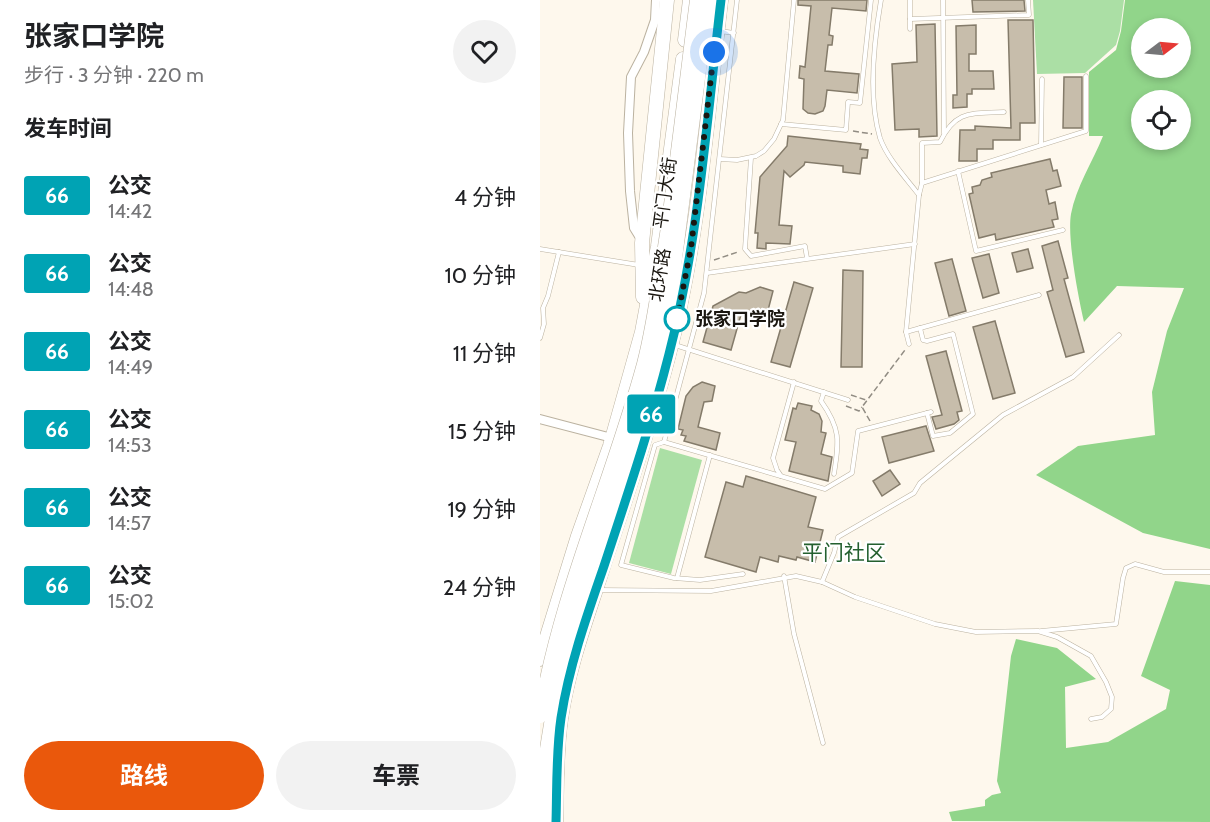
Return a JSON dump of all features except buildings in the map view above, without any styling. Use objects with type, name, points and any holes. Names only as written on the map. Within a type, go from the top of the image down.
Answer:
[{"type":"main road","points":[[667,0],[642,243],[642,332],[672,342]]},
{"type":"main road","points":[[677,160],[689,0]]},
{"type":"main road","name":"平门大街","points":[[540,659],[612,438],[642,332],[658,246],[689,0]]},
{"type":"main road","name":"北环路","points":[[540,716],[554,645],[572,583],[621,442],[644,361],[660,281],[697,0]]},
{"type":"main road","name":"北环路","points":[[544,822],[546,754],[558,681],[584,586],[657,359],[668,308],[681,227],[708,0]]},
{"type":"main road","name":"平门大街","points":[[556,822],[557,763],[561,718],[570,673],[672,342],[691,248],[721,0]]},
{"type":"main road","points":[[573,553],[605,563]]},
{"type":"street","points":[[642,243],[634,228],[630,191],[628,133],[631,77],[644,52],[655,20],[656,0]]},
{"type":"street","points":[[540,418],[612,438]]},
{"type":"lane","points":[[664,442],[704,293],[737,0]]},
{"type":"lane","points":[[720,159],[751,158],[764,151],[783,120],[794,0]]},
{"type":"lane","points":[[781,124],[846,130],[848,102],[860,103],[871,0]]},
{"type":"lane","points":[[880,0],[873,93],[880,135],[886,150],[919,195]]},
{"type":"lane","points":[[910,0],[910,29]]},
{"type":"lane","points":[[943,0],[944,134]]},
{"type":"lane","points":[[910,19],[1029,15],[1028,0]]},
{"type":"lane","points":[[717,31],[734,33]]},
{"type":"lane","points":[[922,183],[1086,131],[1086,76]]},
{"type":"lane","points":[[1041,145],[1042,79]]},
{"type":"lane","points":[[909,344],[906,332],[922,183],[922,143],[940,142],[958,118],[965,114],[1004,112]]},
{"type":"lane","points":[[751,158],[745,249],[751,256],[805,246],[807,258]]},
{"type":"lane","points":[[958,171],[976,251],[1063,230]]},
{"type":"lane","points":[[707,273],[915,244]]},
{"type":"lane","points":[[540,249],[642,265]]},
{"type":"lane","points":[[540,338],[544,324],[543,308],[558,252]]},
{"type":"lane","points":[[906,332],[1039,295]]},
{"type":"lane","points":[[743,574],[700,580],[678,578],[621,565],[656,445],[664,442],[825,489],[852,473],[858,431],[929,413],[933,436],[950,433],[973,414],[953,334],[927,341],[923,340],[920,328]]},
{"type":"lane","points":[[822,582],[838,537],[914,493],[920,483],[1003,415],[1073,377],[1119,335]]},
{"type":"lane","points":[[672,342],[848,400]]},
{"type":"lane","points":[[782,476],[773,458],[794,382]]},
{"type":"lane","points":[[824,392],[821,401],[834,421],[839,444],[834,474]]},
{"type":"lane","points":[[678,578],[710,455]]},
{"type":"lane","points":[[596,590],[711,591],[784,576],[796,576],[822,582],[855,597],[935,624],[976,632],[1038,631],[1116,624],[1122,578],[1126,568],[1135,564],[1164,572],[1210,572]]},
{"type":"lane","points":[[784,576],[794,634],[823,743]]},
{"type":"lane","points":[[1038,631],[1079,648],[1091,656],[1101,672],[1112,697],[1111,709],[1102,717],[1091,720]]},
{"type":"path","points":[[846,130],[880,135]]},
{"type":"path","points":[[708,262],[745,249]]},
{"type":"path","points":[[867,400],[850,394],[846,407],[859,411],[909,344]]},
{"type":"path","points":[[862,407],[869,417],[872,428]]},
{"type":"green space","points":[[1033,0],[1124,0],[1116,45],[1085,73],[1037,74]]},
{"type":"green space","points":[[1125,0],[1210,0],[1210,549],[1143,533],[1036,475],[1078,446],[1155,435],[1152,392],[1167,331],[1184,288],[1117,286],[1084,322],[1070,237],[1071,214],[1085,174],[1103,136],[1089,136],[1089,72],[1116,50]]},
{"type":"green space","points":[[660,448],[702,460],[671,574],[629,563]]},
{"type":"green space","points":[[1175,581],[1210,585],[1210,822],[952,821],[949,812],[985,806],[985,800],[1001,793],[997,781],[1011,656],[1016,639],[1057,648],[1096,679],[1065,687],[1066,748],[1108,742],[1166,709],[1170,690],[1141,676]]},
{"type":"bus line","name":"66","points":[[556,822],[557,763],[561,718],[570,673],[648,426],[680,309],[691,248],[721,0]]},
{"type":"place","name":"张家口学院","points":[[677,319]]},
{"type":"district","name":"平门社区","points":[[844,552]]},
{"type":"route","points":[[677,319],[676,324],[691,248],[714,52]]}]
